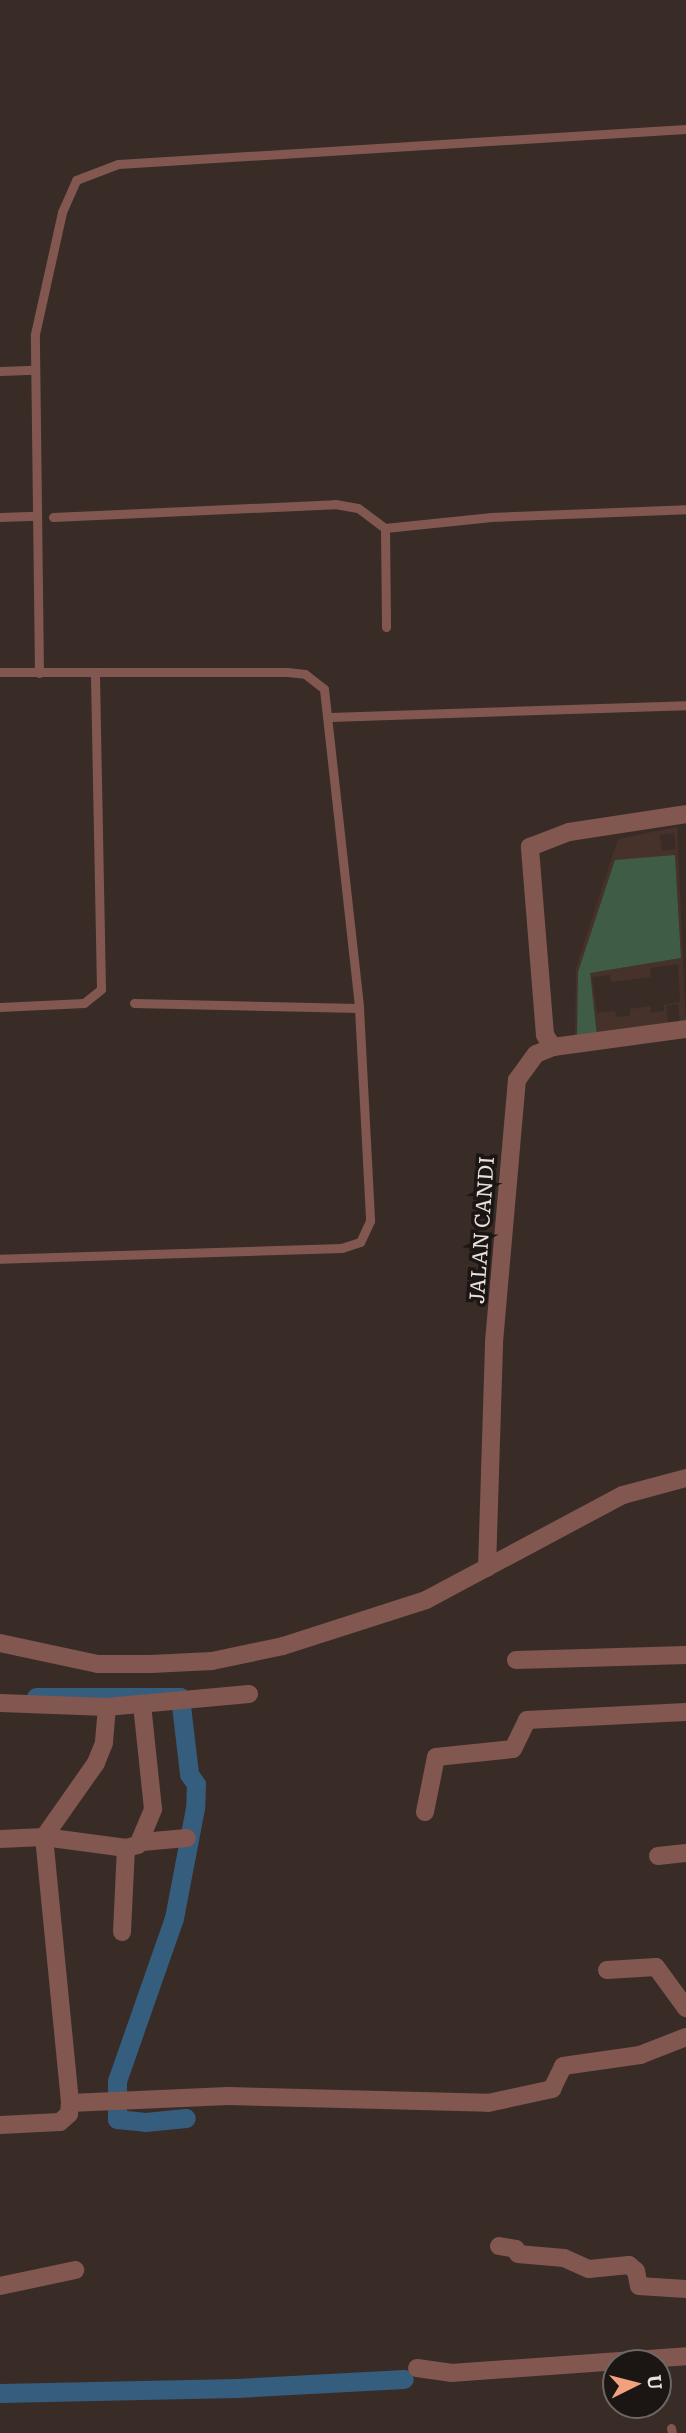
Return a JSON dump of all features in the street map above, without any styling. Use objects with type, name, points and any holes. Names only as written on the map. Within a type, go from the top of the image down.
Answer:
[{"type":"street","points":[[553,1047],[545,1035],[530,847],[536,841],[595,827],[686,814]]},
{"type":"street","name":"JALAN CANDI","points":[[486,1568],[494,1342],[512,1107],[524,1068],[536,1054],[553,1047],[686,1029]]},
{"type":"street","points":[[0,1643],[97,1664],[212,1661],[283,1646],[425,1600],[623,1495],[686,1478]]},
{"type":"street","points":[[516,1660],[686,1656]]},
{"type":"street","points":[[0,1703],[107,1707],[249,1694]]},
{"type":"street","points":[[122,1933],[134,1845],[153,1809],[142,1704]]},
{"type":"street","points":[[0,2125],[60,2122],[69,2114],[44,1837],[96,1763],[104,1743],[107,1707]]},
{"type":"street","points":[[425,1812],[436,1758],[513,1749],[527,1720],[686,1712]]},
{"type":"street","points":[[0,1839],[44,1837],[134,1845],[187,1838]]},
{"type":"street","points":[[658,1856],[686,1853]]},
{"type":"street","points":[[607,1970],[656,1967],[686,2008]]},
{"type":"street","points":[[70,2103],[126,2098],[228,2096],[488,2104],[552,2089],[563,2066],[640,2055],[686,2037]]},
{"type":"street","points":[[499,2246],[516,2249],[518,2254],[564,2259],[589,2269],[629,2265],[636,2271],[639,2286],[686,2288]]},
{"type":"street","points":[[0,2286],[75,2270]]},
{"type":"street","points":[[417,2368],[452,2373],[686,2356]]},
{"type":"lane","points":[[39,673],[34,370],[41,300],[62,212],[76,180],[97,169],[377,145],[686,129]]},
{"type":"lane","points":[[0,370],[34,370]]},
{"type":"lane","points":[[53,517],[335,504],[358,508],[385,528],[491,517],[686,509]]},
{"type":"lane","points":[[0,517],[36,516]]},
{"type":"lane","points":[[385,528],[386,627]]},
{"type":"lane","points":[[0,673],[305,674],[324,689],[330,717],[359,1008],[370,1221],[360,1242],[311,1251],[0,1259]]},
{"type":"lane","points":[[0,1007],[84,1003],[101,989],[95,675]]},
{"type":"lane","points":[[330,717],[686,705]]},
{"type":"lane","points":[[134,1003],[359,1008]]},
{"type":"shaded area","points":[[677,827],[686,1025],[575,1040],[576,968],[618,839]],"holes":[[[674,833],[676,849],[662,851],[660,835]],[[675,855],[681,958],[590,973]],[[678,964],[680,1002],[664,1005],[664,1011],[651,1013],[650,1006],[630,1009],[630,1016],[616,1017],[615,1011],[597,1013],[592,977],[610,975],[611,982],[651,977],[650,968]],[[678,1004],[680,1023],[668,1024],[666,1006]]]},
{"type":"green space","points":[[675,855],[681,958],[590,973],[597,1036],[577,1038],[578,972],[615,860]]},
{"type":"waterway","points":[[36,1697],[180,1697],[189,1774],[196,1784],[195,1808],[174,1918],[117,2081],[117,2119],[145,2122],[186,2118]]},
{"type":"waterway","points":[[0,2393],[237,2388],[404,2379]]}]
